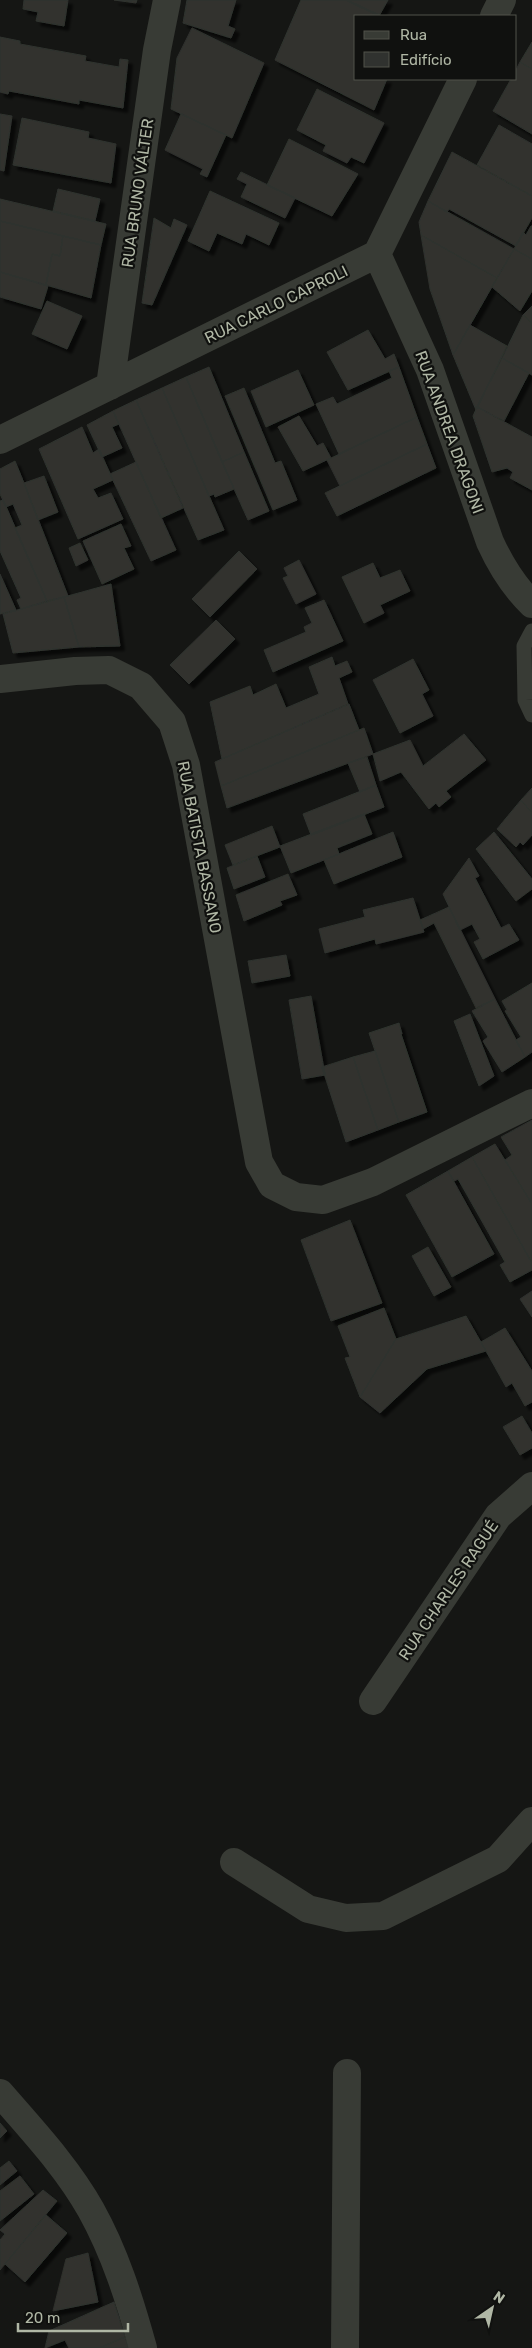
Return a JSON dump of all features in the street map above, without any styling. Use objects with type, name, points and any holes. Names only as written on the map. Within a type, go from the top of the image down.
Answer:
[{"type":"street","name":"RUA BRUNO VÁLTER","points":[[110,386],[157,50],[167,0]]},
{"type":"street","points":[[494,15],[502,0]]},
{"type":"street","points":[[377,254],[463,80]]},
{"type":"street","name":"RUA CARLO CAPROLI","points":[[0,440],[377,254]]},
{"type":"street","name":"RUA ANDREA DRAGONI","points":[[377,254],[430,370],[490,542],[516,588],[532,604]]},
{"type":"street","name":"RUA BATISTA BASSANO","points":[[0,679],[74,671],[108,670],[141,686],[172,722],[186,765],[259,1162],[272,1185],[296,1197],[323,1200],[373,1182],[532,1103]]},
{"type":"street","name":"RUA CHARLES RAGUÉ","points":[[373,1701],[498,1516],[532,1486]]},
{"type":"street","points":[[234,1862],[308,1909],[346,1918],[383,1916],[498,1858],[532,1821]]},
{"type":"street","points":[[345,2348],[347,2073]]},
{"type":"street","points":[[0,2093],[49,2149],[91,2209],[127,2290],[143,2348]]},
{"type":"lane","points":[[532,631],[524,646],[525,700],[532,714]]},
{"type":"building","points":[[24,0],[68,0],[64,26],[36,21],[38,12],[23,9]]},
{"type":"building","points":[[114,0],[137,0],[136,3]]},
{"type":"building","points":[[187,0],[236,0],[228,26],[235,29],[231,38],[183,23]]},
{"type":"building","points":[[301,0],[347,0],[379,15],[354,15],[354,80],[387,80],[374,110],[275,60]]},
{"type":"building","points":[[346,0],[388,0],[380,15]]},
{"type":"building","points":[[192,28],[264,63],[232,138],[171,109],[177,58]]},
{"type":"building","points":[[0,37],[20,41],[20,44],[86,56],[85,61],[119,67],[120,59],[128,60],[123,108],[79,100],[79,104],[9,91],[8,94],[0,92]]},
{"type":"building","points":[[532,42],[532,69],[520,62]]},
{"type":"building","points":[[520,62],[532,69],[532,134],[493,111],[510,80],[517,80],[517,68]]},
{"type":"building","points":[[317,89],[384,123],[364,163],[351,157],[347,163],[323,151],[326,145],[297,130]]},
{"type":"building","points":[[0,114],[12,116],[4,171],[0,170]]},
{"type":"building","points":[[181,114],[226,135],[207,177],[200,174],[203,169],[165,150]]},
{"type":"building","points":[[22,118],[89,132],[88,138],[116,144],[111,183],[13,165]]},
{"type":"building","points":[[499,125],[532,144],[532,196],[477,165]]},
{"type":"building","points":[[289,139],[358,174],[332,216],[267,185]]},
{"type":"building","points":[[452,152],[532,196],[532,218],[516,246],[449,209],[447,212],[428,201]]},
{"type":"building","points":[[241,172],[295,198],[285,218],[241,197],[247,184],[237,179]]},
{"type":"building","points":[[58,189],[100,199],[95,221],[53,211]]},
{"type":"building","points":[[210,191],[279,223],[269,245],[246,234],[242,244],[217,233],[209,251],[188,241]]},
{"type":"building","points":[[0,199],[106,224],[101,245],[0,221]]},
{"type":"building","points":[[428,201],[514,249],[497,278],[421,235],[419,222]]},
{"type":"building","points":[[154,218],[171,228],[174,219],[187,225],[152,305],[142,303]]},
{"type":"building","points":[[0,221],[63,236],[60,256],[52,254],[46,285],[0,272]]},
{"type":"building","points":[[531,226],[532,259],[514,249],[523,232],[526,235]]},
{"type":"building","points":[[421,235],[497,278],[453,355],[430,289]]},
{"type":"building","points":[[63,236],[101,245],[91,298],[46,285],[52,254],[60,256]]},
{"type":"building","points":[[514,249],[532,259],[532,291],[520,311],[492,287]]},
{"type":"building","points":[[0,272],[48,286],[41,309],[0,297]]},
{"type":"building","points":[[47,301],[82,316],[67,349],[32,334]]},
{"type":"building","points":[[532,306],[532,323],[523,315]]},
{"type":"building","points":[[523,315],[532,323],[532,375],[502,358]]},
{"type":"building","points":[[470,325],[507,346],[476,410],[453,355]]},
{"type":"building","points":[[368,330],[385,359],[394,354],[399,367],[348,390],[327,352]]},
{"type":"building","points":[[502,358],[529,373],[504,421],[477,407]]},
{"type":"building","points":[[209,367],[244,452],[222,462],[186,377]]},
{"type":"building","points":[[399,367],[417,417],[339,454],[316,404],[333,397],[337,404],[392,378],[389,371]]},
{"type":"building","points":[[298,370],[314,405],[266,427],[251,391]]},
{"type":"building","points":[[186,377],[234,489],[215,497],[214,494],[209,496],[162,388]]},
{"type":"building","points":[[162,388],[224,530],[198,540],[136,400]]},
{"type":"building","points":[[244,388],[275,463],[281,461],[297,500],[273,510],[225,396]]},
{"type":"building","points":[[136,400],[183,508],[161,518],[113,411]]},
{"type":"building","points":[[477,407],[532,437],[532,490],[510,478],[513,472],[507,468],[492,472],[473,416]]},
{"type":"building","points":[[113,411],[119,424],[112,427],[122,448],[102,457],[87,425]]},
{"type":"building","points":[[299,416],[317,446],[323,443],[331,458],[303,471],[278,427]]},
{"type":"building","points":[[417,417],[427,444],[340,486],[327,460]]},
{"type":"building","points":[[82,427],[93,453],[99,449],[113,480],[93,489],[98,498],[111,493],[123,519],[78,539],[39,449]]},
{"type":"building","points":[[427,444],[436,468],[337,516],[325,493]]},
{"type":"building","points":[[244,452],[269,511],[248,520],[222,462]]},
{"type":"building","points":[[15,461],[68,596],[47,601],[15,528],[22,525],[13,504],[6,507],[0,494],[0,469]]},
{"type":"building","points":[[136,462],[176,550],[151,561],[110,474]]},
{"type":"building","points":[[44,476],[58,512],[38,520],[24,483]]},
{"type":"building","points":[[3,500],[47,601],[21,609],[17,600],[21,598],[0,551],[0,501]]},
{"type":"building","points":[[121,524],[131,546],[124,548],[134,569],[102,584],[83,541]]},
{"type":"building","points":[[80,543],[88,560],[76,566],[69,548]]},
{"type":"building","points":[[239,551],[257,569],[210,617],[192,599]]},
{"type":"building","points":[[299,560],[316,594],[296,604],[283,578],[288,576],[284,568]]},
{"type":"building","points":[[373,563],[380,578],[400,570],[410,591],[380,605],[384,613],[364,623],[342,577]]},
{"type":"building","points":[[0,574],[16,610],[0,614]]},
{"type":"building","points":[[111,584],[120,646],[79,647],[64,597]]},
{"type":"building","points":[[64,597],[79,647],[13,653],[3,614]]},
{"type":"building","points":[[324,600],[343,641],[273,672],[264,650],[306,632],[304,627],[312,623],[305,608]]},
{"type":"building","points":[[216,620],[235,639],[189,684],[170,665]]},
{"type":"building","points":[[332,657],[335,666],[347,661],[352,672],[339,678],[348,704],[222,759],[210,702],[250,686],[253,695],[276,684],[286,708],[319,694],[309,667]]},
{"type":"building","points":[[413,659],[429,690],[422,694],[433,716],[400,733],[373,680]]},
{"type":"building","points":[[349,704],[359,730],[221,786],[215,762]]},
{"type":"building","points":[[364,728],[373,754],[227,808],[221,786]]},
{"type":"building","points":[[464,734],[486,760],[446,791],[451,797],[439,807],[436,803],[429,809],[401,772],[380,781],[373,754],[410,740],[423,766]]},
{"type":"building","points":[[367,757],[376,785],[360,792],[348,763]]},
{"type":"building","points":[[376,785],[384,807],[311,835],[303,814]]},
{"type":"building","points":[[532,788],[532,813],[521,800]]},
{"type":"building","points":[[521,800],[532,813],[532,835],[523,845],[520,842],[516,847],[497,829]]},
{"type":"building","points":[[364,814],[372,834],[337,848],[339,854],[291,873],[280,846]]},
{"type":"building","points":[[272,826],[280,847],[233,865],[225,845]]},
{"type":"building","points":[[393,832],[402,857],[334,884],[324,860]]},
{"type":"building","points":[[494,832],[532,879],[532,889],[516,901],[476,849]]},
{"type":"building","points":[[257,856],[265,877],[234,889],[227,868]]},
{"type":"building","points":[[469,858],[479,876],[475,878],[501,928],[509,924],[519,940],[483,959],[474,942],[480,939],[472,924],[460,930],[443,894]]},
{"type":"building","points":[[288,874],[297,895],[280,901],[282,905],[244,921],[236,895]]},
{"type":"building","points":[[413,898],[424,932],[376,944],[375,939],[325,953],[319,929],[365,917],[363,910]]},
{"type":"building","points":[[449,907],[495,999],[476,1008],[434,923],[423,929],[420,920]]},
{"type":"building","points":[[286,955],[290,976],[252,983],[248,961]]},
{"type":"building","points":[[532,983],[532,1052],[525,1057],[516,1040],[521,1037],[505,1011],[507,1010],[502,1001]]},
{"type":"building","points":[[311,996],[325,1075],[302,1079],[289,1000]]},
{"type":"building","points":[[495,999],[525,1057],[502,1072],[483,1041],[488,1037],[472,1011]]},
{"type":"building","points":[[470,1014],[494,1076],[479,1086],[454,1021]]},
{"type":"building","points":[[399,1023],[427,1112],[399,1122],[369,1033]]},
{"type":"building","points":[[375,1051],[399,1122],[378,1130],[353,1057]]},
{"type":"building","points":[[353,1057],[378,1130],[346,1142],[322,1067]]},
{"type":"building","points":[[532,1120],[532,1204],[505,1160],[512,1155],[501,1137]]},
{"type":"building","points":[[495,1144],[532,1204],[532,1263],[472,1157]]},
{"type":"building","points":[[472,1157],[532,1263],[532,1270],[510,1282],[500,1265],[505,1262],[458,1179],[454,1181],[448,1171]]},
{"type":"building","points":[[448,1171],[494,1254],[452,1277],[406,1195]]},
{"type":"building","points":[[350,1220],[382,1303],[331,1321],[301,1240]]},
{"type":"building","points":[[428,1247],[451,1287],[434,1296],[412,1256]]},
{"type":"building","points":[[532,1291],[532,1317],[520,1299]]},
{"type":"building","points":[[384,1308],[396,1339],[360,1397],[345,1358],[350,1357],[338,1326]]},
{"type":"building","points":[[466,1316],[486,1351],[427,1369],[380,1413],[360,1397],[396,1339]]},
{"type":"building","points":[[505,1328],[532,1371],[532,1402],[525,1406],[512,1383],[506,1387],[481,1342]]},
{"type":"building","points":[[522,1416],[532,1433],[532,1448],[520,1455],[503,1427]]},
{"type":"building","points":[[0,2123],[7,2131],[0,2138]]},
{"type":"building","points":[[9,2161],[17,2171],[0,2185],[0,2168]]},
{"type":"building","points":[[20,2176],[34,2194],[0,2221],[0,2191]]},
{"type":"building","points":[[43,2190],[57,2201],[0,2270],[0,2240],[5,2234],[0,2230]]},
{"type":"building","points":[[46,2215],[67,2233],[25,2282],[5,2264]]},
{"type":"building","points":[[88,2253],[98,2302],[53,2311],[66,2259]]},
{"type":"building","points":[[114,2302],[125,2337],[99,2348],[69,2348],[65,2340],[45,2348],[49,2331]]},
{"type":"building","points":[[125,2337],[129,2348],[99,2348]]}]
